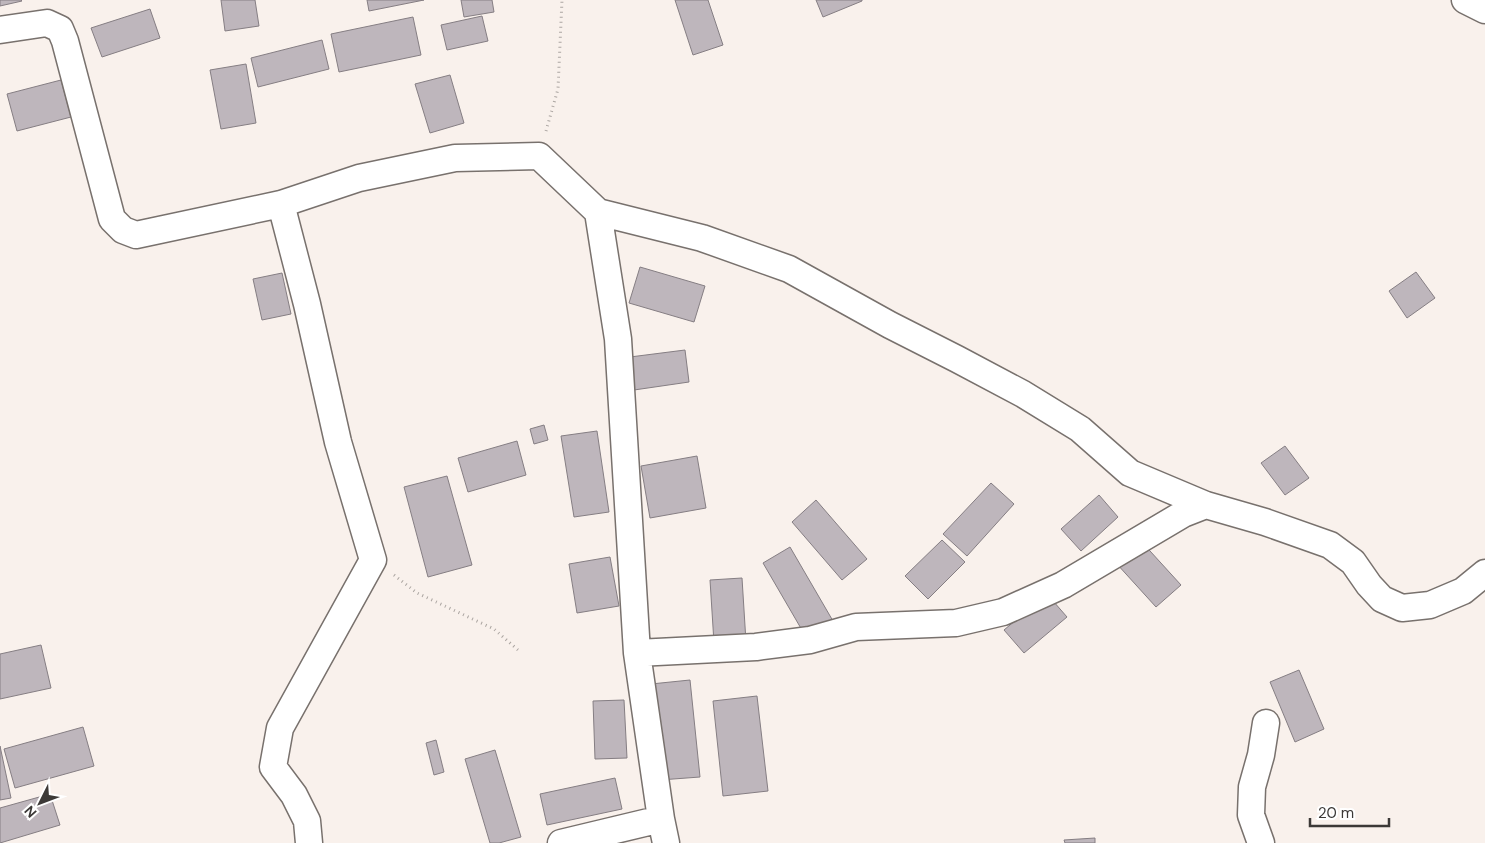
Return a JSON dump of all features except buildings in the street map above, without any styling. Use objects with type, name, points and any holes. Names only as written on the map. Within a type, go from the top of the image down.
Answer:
[{"type":"street","points":[[1465,0],[1485,10]]},
{"type":"street","points":[[0,30],[47,23],[60,29],[65,41],[112,219],[123,230],[136,235],[282,204],[359,178],[455,158],[540,156],[598,212],[702,238],[788,269],[890,325],[1023,394],[1080,429],[1130,473],[1206,505],[1266,522],[1330,545],[1353,562],[1369,585],[1382,599],[1402,608],[1430,605],[1463,591],[1485,574]]},
{"type":"street","points":[[282,204],[338,442],[373,560],[280,728],[273,766],[294,795],[306,822],[309,843]]},
{"type":"street","points":[[560,843],[663,831],[637,653],[618,339],[598,212]]},
{"type":"street","points":[[637,653],[756,648],[810,640],[856,627],[956,622],[1003,612],[1063,585],[1183,514],[1206,505]]},
{"type":"street","points":[[1261,843],[1251,815],[1252,787],[1261,755],[1266,723]]},
{"type":"path","points":[[540,156],[558,89],[562,0]]},
{"type":"path","points":[[373,560],[417,593],[494,629],[518,650]]}]
